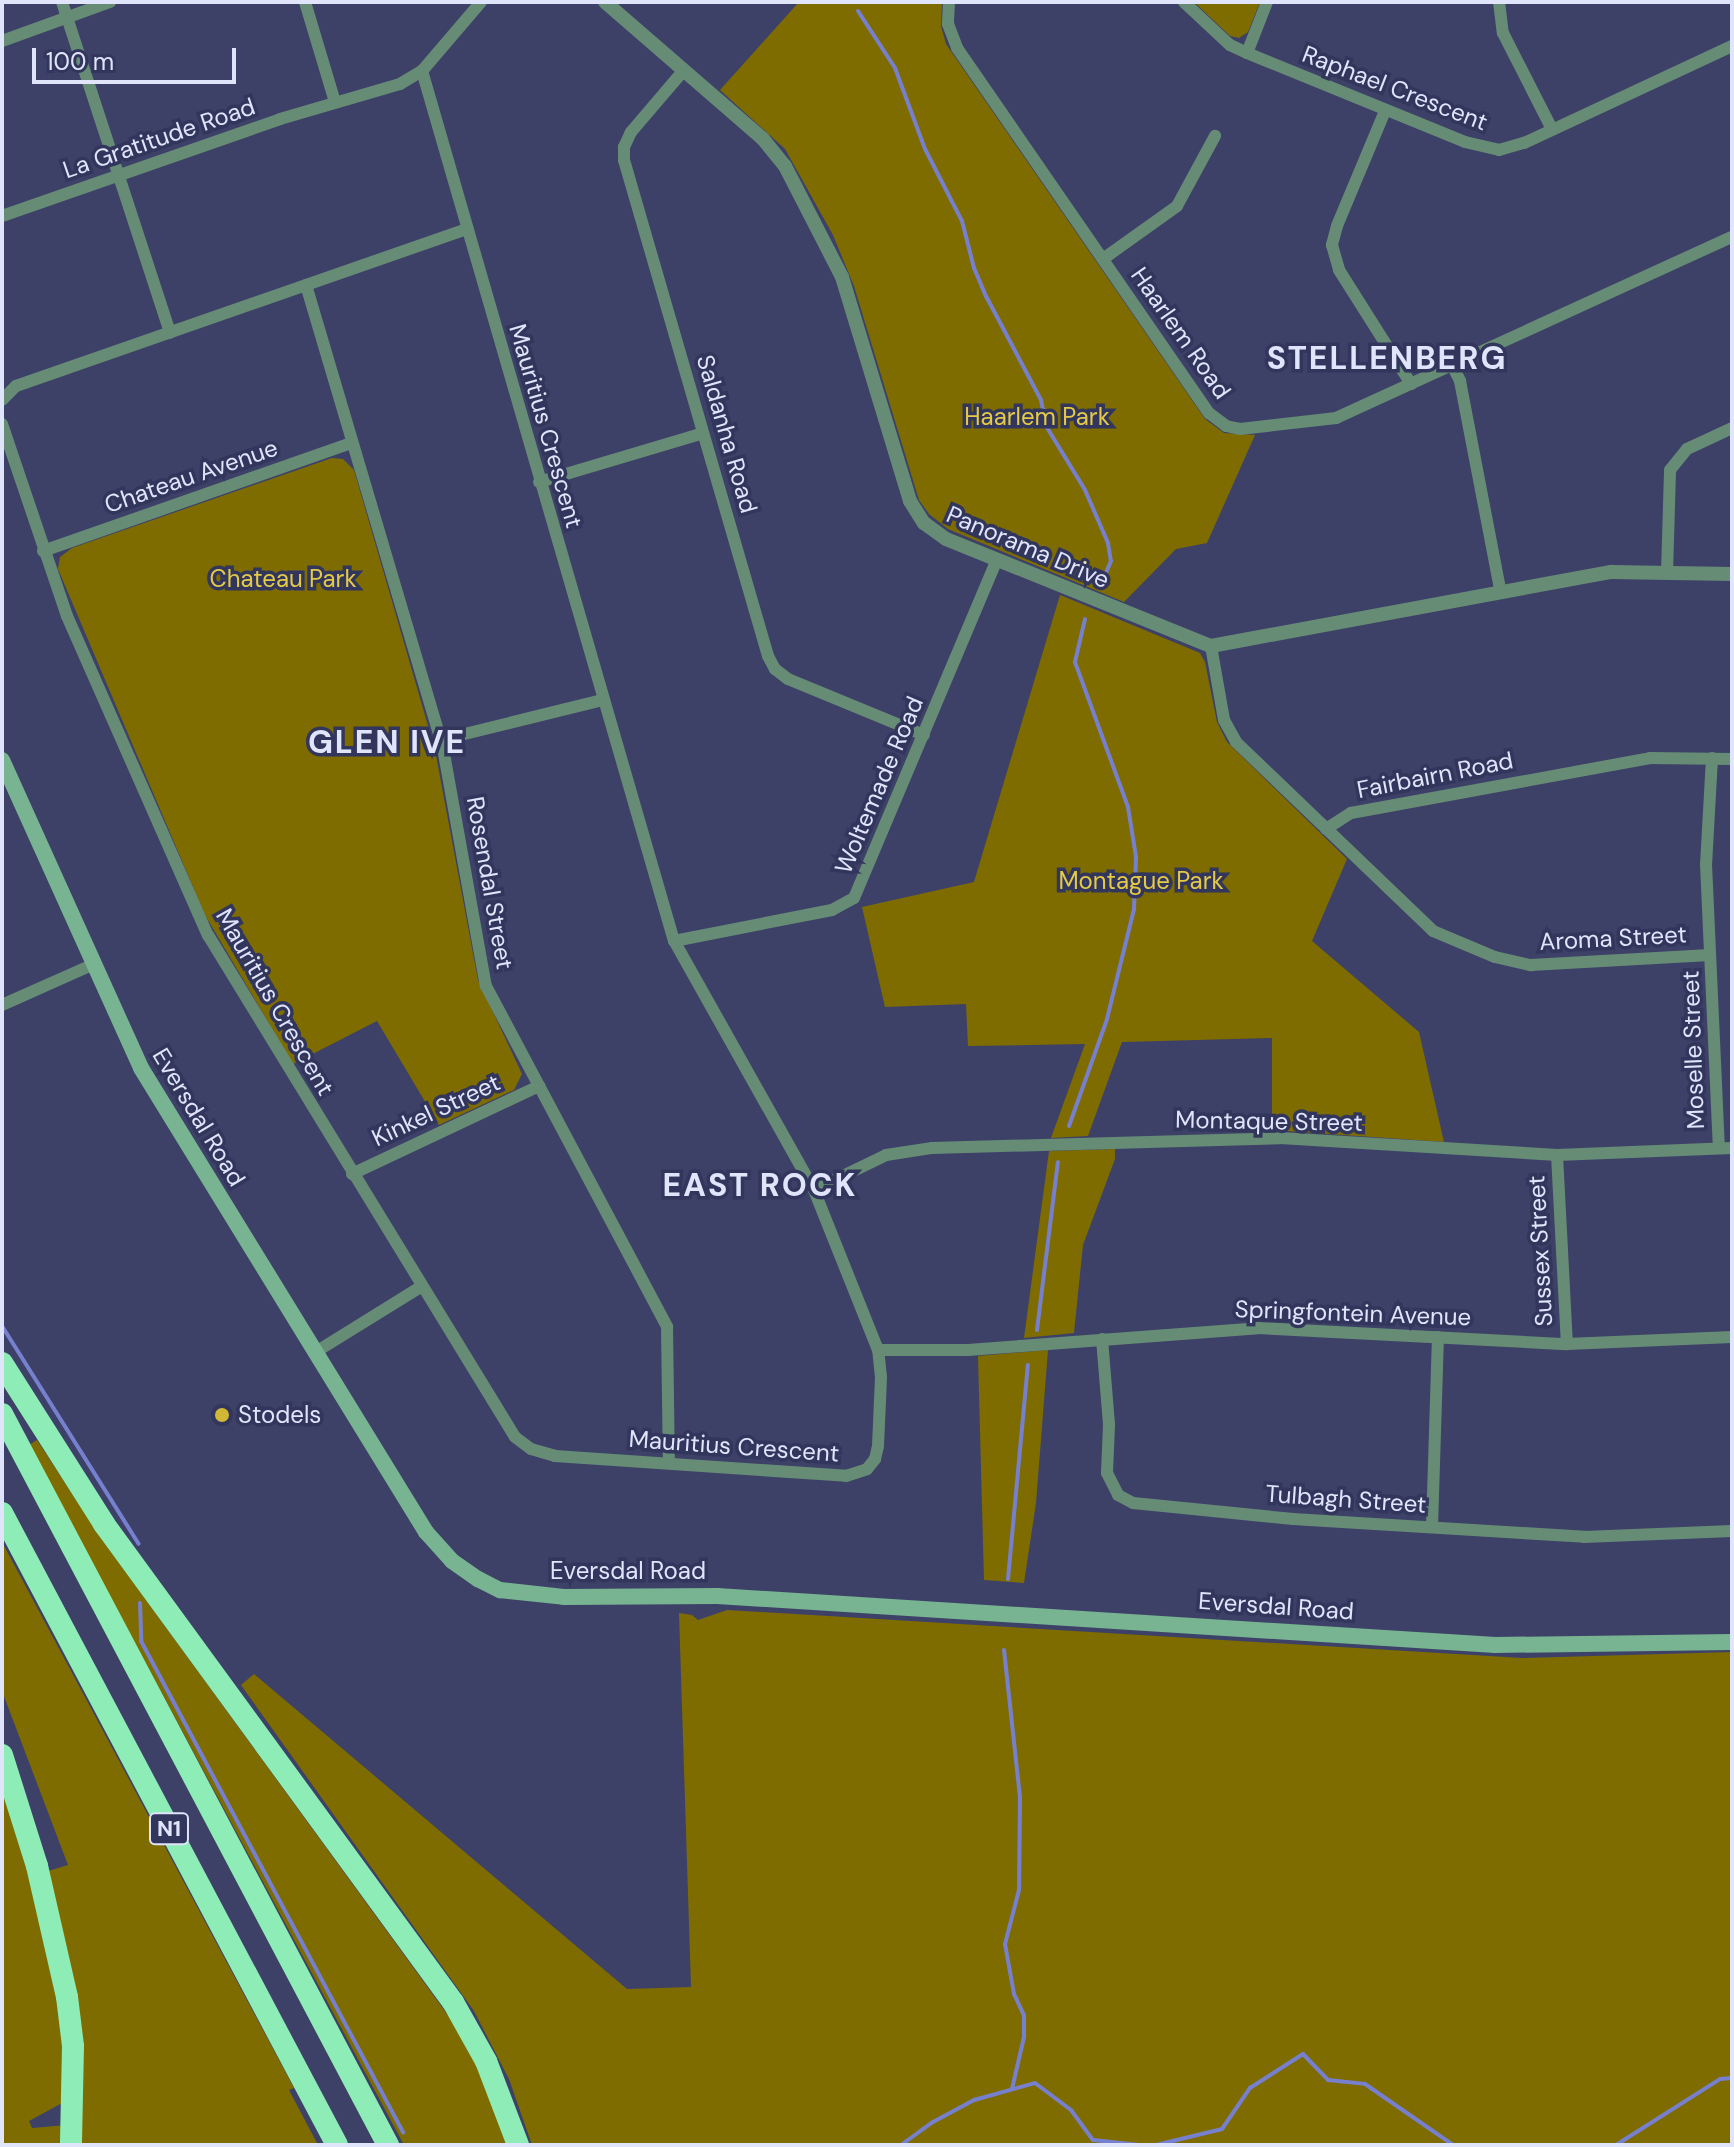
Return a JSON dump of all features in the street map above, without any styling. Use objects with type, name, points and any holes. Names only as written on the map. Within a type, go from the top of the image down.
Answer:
[{"type":"highway","points":[[2,1363],[104,1524],[472,2033],[502,2095],[518,2145]]},
{"type":"highway","name":"N1","points":[[2,1414],[388,2145]]},
{"type":"highway","name":"N1","points":[[2,1513],[337,2145]]},
{"type":"highway","points":[[2,1755],[37,1866],[64,1983],[73,2046],[71,2145]]},
{"type":"main road","name":"Eversdal Road","points":[[2,760],[141,1068],[314,1353],[436,1546],[478,1579],[509,1592],[564,1597],[717,1596],[1495,1645],[1732,1642]]},
{"type":"street","points":[[62,2],[170,333]]},
{"type":"street","points":[[2,41],[110,2]]},
{"type":"street","points":[[305,2],[335,102]]},
{"type":"street","points":[[422,71],[481,2]]},
{"type":"street","name":"Haarlem Road","points":[[949,2],[948,24],[953,41],[1209,413],[1226,426],[1240,429],[1328,420],[1732,237]]},
{"type":"street","name":"Raphael Crescent","points":[[1184,2],[1230,45],[1247,53],[1481,148],[1499,150],[1552,129],[1732,46]]},
{"type":"street","points":[[1247,53],[1267,2]]},
{"type":"street","points":[[1499,2],[1503,33],[1552,129]]},
{"type":"street","name":"Panorama Drive","points":[[610,4],[775,151],[824,237],[842,277],[914,509],[938,534],[1211,646]]},
{"type":"street","name":"Saldanha Road","points":[[684,70],[631,132],[624,154],[768,656],[775,669],[788,679],[924,735]]},
{"type":"street","name":"La Gratitude Road","points":[[2,216],[335,102],[400,84],[422,71]]},
{"type":"street","name":"Mauritius Crescent","points":[[2,424],[67,616],[208,935],[510,1430],[523,1444],[547,1455],[846,1476],[863,1472],[877,1452],[881,1377],[878,1350],[814,1190],[674,941],[422,71]]},
{"type":"street","points":[[1385,111],[1332,245],[1339,270],[1411,384]]},
{"type":"street","points":[[1103,259],[1177,206],[1215,136]]},
{"type":"street","points":[[2,400],[16,386],[466,229]]},
{"type":"street","name":"Rosendal Street","points":[[306,285],[440,740],[486,986],[667,1327],[669,1463]]},
{"type":"street","points":[[1452,365],[1460,381],[1501,593]]},
{"type":"street","points":[[1667,573],[1670,470],[1687,449],[1732,428]]},
{"type":"street","points":[[539,482],[703,433]]},
{"type":"street","name":"Chateau Avenue","points":[[43,551],[352,443]]},
{"type":"street","name":"Woltemade Road","points":[[674,941],[832,910],[849,902],[861,887],[997,560]]},
{"type":"street","points":[[1326,829],[1232,736],[1222,710],[1211,646],[1611,572],[1732,574]]},
{"type":"street","points":[[440,740],[603,700]]},
{"type":"street","name":"Fairbairn Road","points":[[1326,829],[1351,813],[1650,758],[1732,759]]},
{"type":"street","name":"Moselle Street","points":[[1712,758],[1706,864],[1725,1148]]},
{"type":"street","name":"Aroma Street","points":[[1326,829],[1423,923],[1442,936],[1495,957],[1541,965],[1710,955]]},
{"type":"street","points":[[2,1005],[92,965]]},
{"type":"street","name":"Kinkel Street","points":[[352,1174],[539,1086]]},
{"type":"street","name":"Montaque Street","points":[[814,1190],[886,1155],[932,1148],[1280,1138],[1557,1155],[1725,1148]]},
{"type":"street","name":"Sussex Street","points":[[1557,1155],[1567,1344]]},
{"type":"street","points":[[314,1353],[422,1286]]},
{"type":"street","name":"Springfontein Avenue","points":[[878,1350],[968,1350],[1258,1328],[1567,1344],[1732,1337]]},
{"type":"street","points":[[1432,1527],[1438,1337]]},
{"type":"street","name":"Tulbagh Street","points":[[1102,1339],[1109,1425],[1106,1466],[1112,1486],[1122,1498],[1139,1504],[1293,1519],[1584,1537],[1732,1531]]},
{"type":"green space","name":"Haarlem Park","points":[[799,2],[942,2],[941,26],[946,44],[1205,419],[1224,433],[1255,435],[1207,543],[1176,549],[1124,602],[948,529],[929,514],[919,500],[854,286],[833,235],[785,149],[720,90]]},
{"type":"green space","points":[[1194,2],[1260,2],[1248,32],[1239,38],[1230,36]]},
{"type":"green space","name":"Chateau Park","points":[[332,458],[343,459],[354,470],[435,750],[478,980],[522,1074],[514,1090],[439,1125],[377,1021],[293,1064],[205,915],[58,569],[60,557],[72,548]]},
{"type":"green space","name":"Montague Park","points":[[1060,595],[1200,653],[1205,662],[1217,722],[1227,742],[1347,859],[1312,941],[1419,1032],[1444,1142],[1272,1130],[1272,1038],[1122,1042],[1088,1136],[1051,1138],[1085,1044],[968,1046],[966,1004],[885,1007],[862,907],[974,882]]},
{"type":"green space","points":[[1115,1149],[1115,1159],[1083,1245],[1074,1333],[1024,1338],[1049,1151]]},
{"type":"green space","points":[[1048,1350],[1036,1503],[1024,1583],[984,1580],[978,1356]]},
{"type":"green space","points":[[37,1440],[101,1538],[455,2025],[480,2069],[509,2145],[404,2145],[29,1445]]},
{"type":"green space","points":[[2,1542],[294,2088],[289,2090],[318,2145],[2,2145],[2,1781],[29,1873],[56,1994],[63,2044],[64,2102],[29,2121],[32,2128],[79,2124],[45,1872],[68,1865],[2,1691]]},
{"type":"green space","points":[[727,1610],[1522,1658],[1732,1652],[1732,2145],[532,2145],[509,2079],[474,2011],[241,1685],[254,1674],[627,1989],[691,1987],[679,1613],[692,1615],[698,1620]]},
{"type":"waterway","points":[[858,11],[895,68],[925,149],[962,221],[974,268],[987,298],[1041,400],[1046,426],[1085,490],[1108,543],[1111,561],[1103,580]]},
{"type":"waterway","points":[[1069,1126],[1107,1019],[1134,909],[1136,857],[1128,807],[1075,662],[1085,619]]},
{"type":"waterway","points":[[1037,1330],[1058,1162]]},
{"type":"waterway","points":[[2,1326],[139,1544]]},
{"type":"waterway","points":[[1008,1579],[1028,1365]]},
{"type":"waterway","points":[[140,1603],[141,1641],[403,2132]]},
{"type":"waterway","points":[[1004,1650],[1020,1797],[1019,1890],[1005,1944],[1014,1994],[1024,2015],[1024,2037],[1012,2089]]},
{"type":"waterway","points":[[1156,2145],[1222,2129],[1250,2088],[1303,2054],[1328,2080],[1365,2084],[1453,2145]]},
{"type":"waterway","points":[[1616,2145],[1720,2079],[1732,2078]]},
{"type":"waterway","points":[[901,2145],[933,2122],[974,2100],[1035,2083],[1071,2110],[1093,2140],[1140,2145]]},
{"type":"place","name":"Stodels","points":[[222,1415]]},
{"type":"district","name":"STELLENBERG","points":[[1387,358]]},
{"type":"district","name":"GLEN IVE","points":[[387,742]]},
{"type":"district","name":"EAST ROCK","points":[[760,1185]]}]
